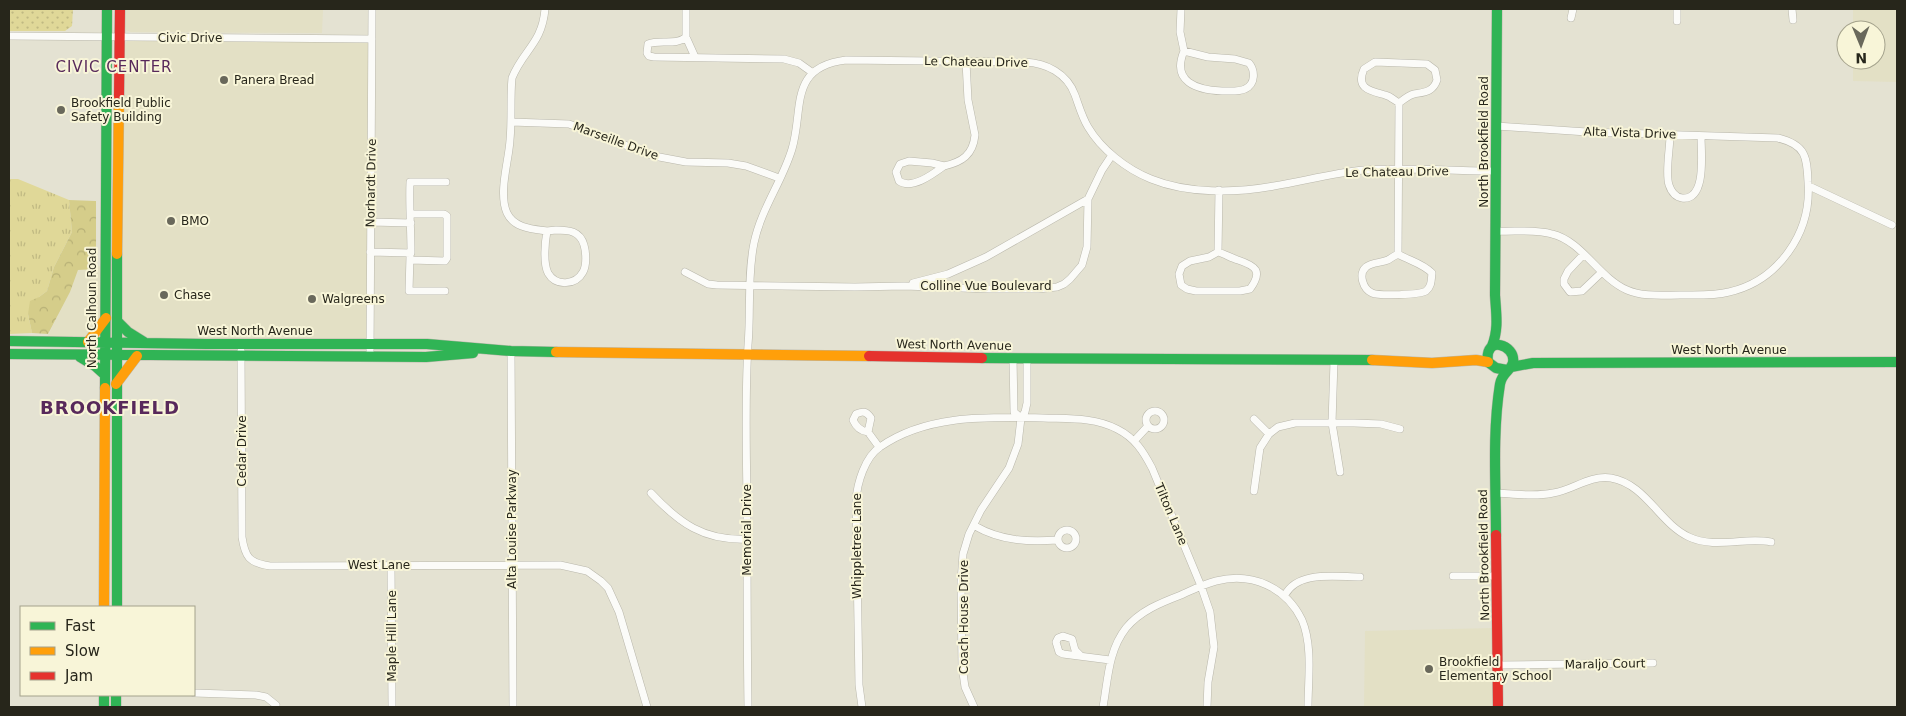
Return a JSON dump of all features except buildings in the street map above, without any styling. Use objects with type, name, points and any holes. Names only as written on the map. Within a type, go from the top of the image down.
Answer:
[{"type":"main road","name":"North Calhoun Road","points":[[104,606],[107,9]]},
{"type":"main road","name":"North Calhoun Road","points":[[117,606],[116,384],[120,9]]},
{"type":"main road","name":"North Brookfield Road","points":[[1491,347],[1496,336],[1497,9]]},
{"type":"main road","name":"North Brookfield Road","points":[[1496,306],[1509,350]]},
{"type":"main road","points":[[88,342],[106,317]]},
{"type":"main road","points":[[117,321],[128,332],[145,343]]},
{"type":"main road","name":"West North Avenue","points":[[9,341],[105,342],[117,349],[137,356],[426,357],[506,351]]},
{"type":"main road","name":"West North Avenue","points":[[9,354],[105,356],[117,349],[145,343],[370,343],[427,344],[506,351],[1013,358],[1271,359],[1432,363],[1476,360],[1490,364]]},
{"type":"main road","points":[[117,349],[170,349],[206,344]]},
{"type":"main road","points":[[1502,345],[1509,350],[1513,358],[1509,368],[1500,370],[1490,364],[1487,352],[1491,347],[1502,345]]},
{"type":"main road","name":"West North Avenue","points":[[1406,361],[1464,356],[1491,347]]},
{"type":"main road","name":"West North Avenue","points":[[1509,350],[1525,356],[1595,364]]},
{"type":"main road","points":[[77,356],[95,366],[105,376]]},
{"type":"main road","points":[[116,384],[124,375],[127,366],[137,356]]},
{"type":"main road","name":"West North Avenue","points":[[1863,362],[1897,358]]},
{"type":"main road","name":"West North Avenue","points":[[1509,368],[1528,363],[1897,362]]},
{"type":"main road","name":"North Brookfield Road","points":[[1490,364],[1496,381],[1497,403]]},
{"type":"main road","name":"North Brookfield Road","points":[[1498,707],[1495,424],[1502,377],[1509,368]]},
{"type":"street","name":"Norhardt Drive","points":[[370,357],[372,9]]},
{"type":"street","points":[[545,9],[544,22],[538,37],[516,68],[512,78],[511,122],[504,186],[507,213],[520,226],[547,231],[573,230],[582,239],[585,250],[585,268],[576,280],[562,283],[555,281],[549,275],[546,258],[547,231]]},
{"type":"street","points":[[686,9],[686,37],[695,57]]},
{"type":"street","points":[[1182,9],[1180,32],[1184,51],[1181,59],[1182,73],[1188,82],[1197,88],[1219,91],[1240,90],[1250,86],[1252,82],[1254,72],[1252,66],[1244,60],[1208,57],[1184,51]]},
{"type":"street","points":[[1571,18],[1573,9]]},
{"type":"street","points":[[1677,9],[1677,21]]},
{"type":"street","points":[[1792,9],[1793,20]]},
{"type":"street","name":"Civic Drive","points":[[9,36],[372,39]]},
{"type":"street","points":[[686,37],[679,41],[652,42],[648,44],[647,53],[649,56],[654,57],[792,60],[813,73],[801,92],[794,142],[789,159],[761,218],[754,240],[749,286],[747,353]]},
{"type":"street","name":"Le Chateau Drive","points":[[813,73],[830,63],[846,60],[1035,62],[1053,69],[1064,78],[1071,87],[1088,127],[1112,155],[1141,174],[1158,182],[1187,188],[1219,190],[1271,187],[1338,173],[1398,170],[1496,171]]},
{"type":"street","points":[[944,166],[932,163],[904,162],[898,167],[896,176],[902,183],[909,184],[968,156],[974,143],[975,135],[968,100],[966,62]]},
{"type":"street","points":[[1375,62],[1391,62],[1423,63],[1432,66],[1437,80],[1432,89],[1428,92],[1412,94],[1399,103],[1386,95],[1374,93],[1366,88],[1361,78],[1367,66],[1375,62]]},
{"type":"street","points":[[1398,254],[1399,103]]},
{"type":"street","name":"Marseille Drive","points":[[511,122],[569,124],[654,156],[686,162],[728,163],[746,166],[779,178]]},
{"type":"street","name":"Alta Vista Drive","points":[[1496,126],[1670,135],[1778,138],[1791,141],[1800,148],[1807,159],[1809,186],[1801,228],[1794,245],[1782,261],[1769,273],[1742,288],[1727,293],[1708,295],[1638,294],[1626,290],[1602,272],[1570,242],[1553,234],[1496,232]]},
{"type":"street","points":[[1670,135],[1668,184],[1673,194],[1681,198],[1690,197],[1697,192],[1700,182],[1701,136]]},
{"type":"street","name":"Colline Vue Boulevard","points":[[685,272],[708,284],[749,286],[904,286],[1038,289],[1064,284],[1077,273],[1085,256],[1088,236],[1088,199],[1102,170],[1112,155]]},
{"type":"street","points":[[445,291],[410,290],[411,214],[409,207],[410,182],[446,182]]},
{"type":"street","points":[[1809,186],[1892,225]]},
{"type":"street","points":[[1218,252],[1219,190]]},
{"type":"street","name":"Colline Vue Boulevard","points":[[904,286],[948,274],[986,257],[1088,199]]},
{"type":"street","points":[[370,252],[445,260],[447,258],[447,216],[444,214],[411,214]]},
{"type":"street","points":[[371,222],[411,223]]},
{"type":"street","points":[[1218,252],[1250,264],[1256,271],[1257,276],[1250,289],[1240,291],[1196,291],[1187,289],[1182,285],[1178,274],[1182,266],[1190,261],[1208,257],[1218,252]]},
{"type":"street","points":[[1398,254],[1423,265],[1432,273],[1431,285],[1425,292],[1415,294],[1372,293],[1364,286],[1363,270],[1366,266],[1388,260],[1398,254]]},
{"type":"street","points":[[1583,255],[1565,275],[1564,284],[1570,292],[1582,291],[1602,272]]},
{"type":"street","name":"Cedar Drive","points":[[241,343],[242,537],[243,548],[248,558]]},
{"type":"street","name":"Alta Louise Parkway","points":[[506,351],[514,707]]},
{"type":"street","name":"Memorial Drive","points":[[747,353],[748,707]]},
{"type":"street","name":"Coach House Drive","points":[[1013,358],[1014,412],[1021,418]]},
{"type":"street","name":"Coach House Drive","points":[[974,707],[968,697],[963,678],[961,582],[964,554],[970,534],[981,510],[1003,479],[1018,444],[1021,418],[1027,403],[1026,358]]},
{"type":"street","points":[[1334,361],[1332,423],[1340,472]]},
{"type":"street","points":[[868,432],[879,447],[913,431],[949,421],[980,418],[1089,420],[1116,429],[1135,440],[1148,426]]},
{"type":"street","points":[[1254,419],[1269,434]]},
{"type":"street","points":[[1254,491],[1260,448],[1269,434],[1286,424],[1381,424],[1400,430]]},
{"type":"street","name":"Tilton Lane","points":[[1135,440],[1152,468],[1210,612],[1214,638],[1208,682],[1207,707]]},
{"type":"street","name":"Whippletree Lane","points":[[862,707],[858,686],[856,501],[859,479],[879,447]]},
{"type":"street","points":[[1496,493],[1554,493],[1587,479],[1609,478],[1634,488],[1677,529],[1696,540],[1714,542],[1771,542]]},
{"type":"street","points":[[651,493],[670,513],[695,530],[721,538],[747,539]]},
{"type":"street","points":[[974,526],[998,537],[1019,541],[1058,540]]},
{"type":"street","name":"West Lane","points":[[248,558],[257,564],[270,566],[567,566],[587,571],[601,580],[608,588],[614,600],[647,707]]},
{"type":"street","name":"Maple Hill Lane","points":[[391,566],[392,707]]},
{"type":"street","points":[[1453,576],[1497,576]]},
{"type":"street","points":[[1285,595],[1297,582],[1302,580],[1317,577],[1360,577]]},
{"type":"street","points":[[1104,707],[1110,660],[1120,636],[1141,614],[1169,599],[1201,586],[1216,581],[1245,579],[1263,583],[1285,595],[1296,610],[1306,631],[1308,707]]},
{"type":"street","points":[[1080,655],[1110,660]]},
{"type":"street","name":"Maraljo Court","points":[[1498,665],[1653,663]]},
{"type":"street","points":[[195,693],[256,695],[266,697],[276,705]]},
{"type":"shaded area","points":[[124,9],[323,9],[322,33],[131,32],[126,30]]},
{"type":"shaded area","points":[[1853,9],[1897,9],[1897,82],[1853,81],[1853,70],[1886,70],[1886,20],[1853,20]]},
{"type":"shaded area","points":[[128,38],[372,39],[370,343],[47,337],[70,292],[78,270],[122,262],[124,49]]},
{"type":"shaded area","name":"Brookfield Elementary School","points":[[1494,628],[1494,707],[1364,707],[1365,631]]},
{"type":"green space","points":[[9,9],[73,9],[72,26],[65,31],[9,31]]},
{"type":"green space","points":[[9,179],[18,179],[69,200],[72,232],[54,267],[47,291],[39,297],[28,314],[32,333],[9,334]]},
{"type":"green space","points":[[69,200],[96,201],[96,269],[78,270],[70,292],[48,334],[32,333],[28,314],[30,301],[47,291],[54,267],[72,232]]},
{"type":"traffic: fast","points":[[105,388],[107,9]]},
{"type":"traffic: fast","points":[[1492,346],[1496,333],[1497,9]]},
{"type":"traffic: fast","points":[[117,254],[117,606]]},
{"type":"traffic: fast","points":[[117,321],[128,332],[144,342]]},
{"type":"traffic: fast","points":[[9,341],[206,344],[427,344],[511,351],[556,352]]},
{"type":"traffic: fast","points":[[1496,535],[1496,422],[1501,380],[1511,367],[1513,356],[1505,347],[1495,345],[1488,353],[1488,362],[1496,368],[1507,370]]},
{"type":"traffic: fast","points":[[9,354],[426,357],[473,353]]},
{"type":"traffic: fast","points":[[80,357],[105,375]]},
{"type":"traffic: fast","points":[[982,358],[1372,360]]},
{"type":"traffic: fast","points":[[1511,367],[1533,363],[1897,362]]},
{"type":"traffic: fast","points":[[104,696],[104,707]]},
{"type":"traffic: fast","points":[[116,696],[116,707]]},
{"type":"traffic: slow","points":[[117,254],[119,96]]},
{"type":"traffic: slow","points":[[88,342],[106,318]]},
{"type":"traffic: slow","points":[[556,352],[869,356]]},
{"type":"traffic: slow","points":[[116,384],[137,356]]},
{"type":"traffic: slow","points":[[1372,360],[1432,363],[1476,360],[1488,362]]},
{"type":"traffic: slow","points":[[104,606],[105,388]]},
{"type":"traffic: jam","points":[[119,96],[120,9]]},
{"type":"traffic: jam","points":[[869,356],[982,358]]},
{"type":"traffic: jam","points":[[1496,535],[1498,707]]},
{"type":"place","name":"Panera Bread","points":[[224,80]]},
{"type":"place","name":"Brookfield Public Safety Building","points":[[61,110]]},
{"type":"place","name":"BMO","points":[[171,221]]},
{"type":"place","name":"Chase","points":[[164,295]]},
{"type":"place","name":"Walgreens","points":[[312,299]]},
{"type":"place","name":"Brookfield Elementary School","points":[[1429,669]]},
{"type":"district","name":"CIVIC CENTER","points":[[114,67]]},
{"type":"district","name":"BROOKFIELD","points":[[110,407]]}]
